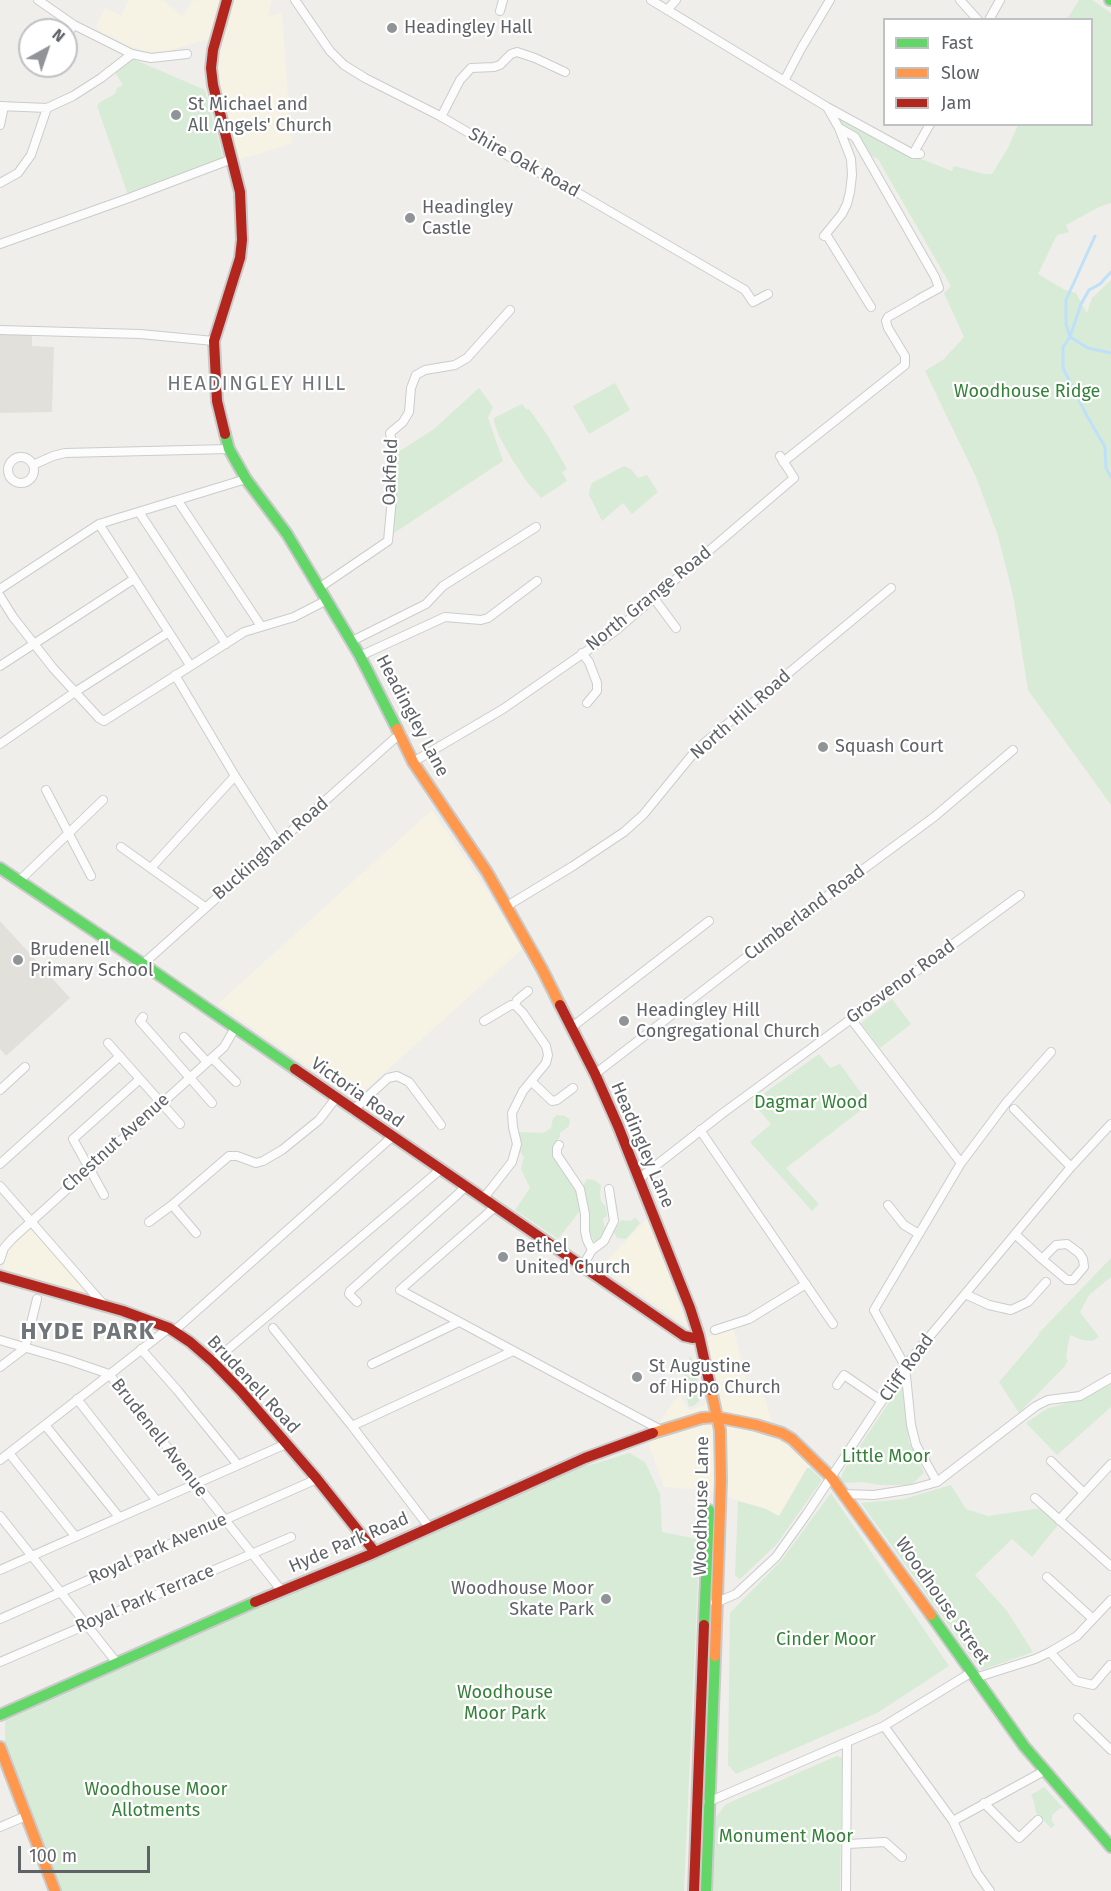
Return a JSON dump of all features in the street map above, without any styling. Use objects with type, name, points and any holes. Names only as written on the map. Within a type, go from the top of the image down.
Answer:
[{"type":"main road","name":"Headingley Lane","points":[[227,0],[213,50],[212,80],[240,192],[242,240],[240,258],[214,340],[217,401],[229,449],[246,479],[287,534],[352,642],[413,762],[507,906],[572,1027],[595,1074],[640,1179],[699,1336],[716,1417]]},
{"type":"main road","name":"Victoria Road","points":[[1,870],[143,964],[684,1336],[693,1338],[699,1336]]},
{"type":"main road","name":"Brudenell Road","points":[[0,1276],[105,1306],[171,1330],[213,1362],[241,1391],[317,1479],[375,1552]]},
{"type":"main road","name":"Hyde Park Road","points":[[0,1715],[585,1458],[661,1430],[702,1418],[716,1417]]},
{"type":"main road","name":"Woodhouse Street","points":[[716,1417],[782,1433],[796,1443],[831,1478],[1018,1738],[1044,1771],[1109,1839]]},
{"type":"main road","name":"Woodhouse Lane","points":[[706,1891],[721,1480],[720,1430],[716,1417]]},
{"type":"main road","name":"Woodhouse Lane","points":[[694,1891],[710,1490],[713,1466],[712,1430],[716,1417]]},
{"type":"main road","points":[[0,1747],[55,1891]]},
{"type":"street","points":[[38,0],[64,18]]},
{"type":"street","name":"Shire Oak Road","points":[[295,0],[330,51],[344,65],[573,190],[744,290],[753,302],[768,294]]},
{"type":"street","points":[[500,11],[503,0]]},
{"type":"street","points":[[651,0],[827,107],[917,154],[929,126]]},
{"type":"street","points":[[667,10],[676,0]]},
{"type":"street","points":[[784,81],[830,0]]},
{"type":"street","points":[[960,0],[976,18]]},
{"type":"street","points":[[989,18],[1000,0]]},
{"type":"street","points":[[78,27],[132,54],[151,58],[187,54]]},
{"type":"street","points":[[441,117],[460,80],[471,68],[500,65],[511,54],[517,52],[565,72]]},
{"type":"street","points":[[0,125],[2,106],[47,108],[73,96],[132,54]]},
{"type":"street","points":[[827,107],[851,159],[850,192],[842,214],[825,235],[871,307]]},
{"type":"street","points":[[0,183],[18,173],[31,155],[47,108]]},
{"type":"street","name":"North Grange Road","points":[[413,762],[502,710],[614,632],[794,478],[782,459],[905,365],[905,356],[886,321],[888,317],[939,288],[935,277],[855,137],[838,128]]},
{"type":"street","points":[[0,244],[232,159]]},
{"type":"street","name":"Oakfield","points":[[319,588],[388,541],[393,447],[390,433],[403,422],[409,412],[411,388],[416,375],[425,370],[455,365],[467,358],[510,310]]},
{"type":"street","points":[[0,330],[214,340]]},
{"type":"street","points":[[33,465],[65,453],[229,449]]},
{"type":"street","points":[[0,589],[99,525],[246,479]]},
{"type":"street","points":[[178,501],[261,626]]},
{"type":"street","points":[[138,513],[226,644]]},
{"type":"street","points":[[99,525],[190,665]]},
{"type":"street","points":[[352,642],[426,604],[443,586],[536,527]]},
{"type":"street","points":[[0,666],[134,579]]},
{"type":"street","points":[[360,656],[445,616],[481,620],[488,618],[537,581]]},
{"type":"street","name":"North Hill Road","points":[[507,906],[624,832],[643,815],[697,749],[891,588]]},
{"type":"street","points":[[0,596],[33,643],[75,692],[104,721],[244,632],[294,617],[327,600]]},
{"type":"street","points":[[653,597],[676,628]]},
{"type":"street","points":[[0,744],[75,692],[169,632]]},
{"type":"street","points":[[582,653],[589,662],[597,683],[597,691],[587,703]]},
{"type":"street","points":[[175,675],[278,843]]},
{"type":"street","name":"Buckingham Road","points":[[143,964],[401,735]]},
{"type":"street","name":"Cumberland Road","points":[[595,1074],[934,816],[1013,750]]},
{"type":"street","points":[[151,868],[235,776]]},
{"type":"street","points":[[46,790],[91,876]]},
{"type":"street","points":[[19,881],[103,800]]},
{"type":"street","points":[[121,847],[205,907]]},
{"type":"street","name":"Grosvenor Road","points":[[640,1179],[700,1130],[1020,895]]},
{"type":"street","points":[[572,1027],[709,921]]},
{"type":"street","points":[[484,1021],[511,1005],[515,1005],[528,991]]},
{"type":"street","points":[[483,1199],[512,1162],[518,1144],[512,1113],[531,1081],[546,1063],[548,1055],[546,1046],[515,1005]]},
{"type":"street","points":[[143,1017],[140,1021],[212,1103]]},
{"type":"street","points":[[851,1019],[961,1163]]},
{"type":"street","name":"Chestnut Avenue","points":[[0,1260],[4,1248],[12,1239],[224,1047],[235,1028]]},
{"type":"street","points":[[184,1037],[236,1082]]},
{"type":"street","points":[[108,1043],[180,1124]]},
{"type":"street","points":[[937,1482],[916,1445],[910,1425],[905,1366],[874,1310],[961,1163],[1006,1103],[1051,1052]]},
{"type":"street","points":[[0,1164],[120,1056]]},
{"type":"street","points":[[0,1090],[26,1067]]},
{"type":"street","points":[[353,1110],[388,1078],[397,1076],[409,1082],[441,1125]]},
{"type":"street","points":[[104,1195],[73,1139],[140,1079]]},
{"type":"street","points":[[531,1081],[552,1101],[573,1088]]},
{"type":"street","points":[[149,1222],[229,1156],[237,1156],[256,1163],[282,1149],[320,1120],[336,1098]]},
{"type":"street","points":[[1014,1109],[1071,1167]]},
{"type":"street","name":"Cliff Road","points":[[705,1604],[717,1603],[736,1594],[776,1557],[905,1366],[1071,1167],[1111,1124]]},
{"type":"street","points":[[700,1130],[833,1324]]},
{"type":"street","points":[[0,1460],[141,1349],[171,1330],[392,1137]]},
{"type":"street","points":[[559,1144],[557,1155],[580,1189],[585,1214],[586,1240],[592,1250]]},
{"type":"street","points":[[213,1362],[440,1170]]},
{"type":"street","points":[[0,1186],[105,1306]]},
{"type":"street","points":[[357,1302],[349,1294],[350,1291],[465,1186]]},
{"type":"street","points":[[582,1267],[592,1250],[604,1241],[614,1221],[609,1189]]},
{"type":"street","points":[[172,1205],[196,1233]]},
{"type":"street","points":[[888,1205],[904,1225],[919,1234]]},
{"type":"street","points":[[495,1207],[400,1290],[661,1430]]},
{"type":"street","points":[[1015,1234],[1042,1259],[1067,1280],[1073,1280],[1084,1267],[1079,1253],[1067,1244],[1056,1245],[1042,1259]]},
{"type":"street","points":[[965,1294],[989,1305],[1011,1310],[1028,1302],[1046,1282]]},
{"type":"street","points":[[715,1330],[748,1319],[806,1284]]},
{"type":"street","points":[[0,1367],[25,1348],[37,1299]]},
{"type":"street","points":[[372,1364],[459,1322]]},
{"type":"street","points":[[273,1328],[429,1527]]},
{"type":"street","name":"Brudenell Avenue","points":[[0,1340],[109,1374],[281,1590]]},
{"type":"street","points":[[141,1349],[238,1466]]},
{"type":"street","points":[[352,1426],[513,1351]]},
{"type":"street","points":[[837,1384],[844,1375],[882,1401]]},
{"type":"street","points":[[843,1494],[874,1495],[912,1489],[937,1482],[1036,1406],[1048,1400],[1080,1396],[1111,1378]]},
{"type":"street","points":[[77,1399],[157,1501]]},
{"type":"street","points":[[45,1425],[119,1517]]},
{"type":"street","points":[[0,1570],[286,1444]]},
{"type":"street","points":[[9,1453],[75,1536]]},
{"type":"street","points":[[1051,1461],[1083,1492]]},
{"type":"street","points":[[1059,1520],[1111,1464]]},
{"type":"street","name":"Royal Park Avenue","points":[[0,1619],[317,1479]]},
{"type":"street","points":[[1035,1498],[1111,1566]]},
{"type":"street","points":[[0,1516],[117,1663]]},
{"type":"street","name":"Royal Park Terrace","points":[[0,1662],[291,1537]]},
{"type":"street","points":[[1104,1560],[1111,1554]]},
{"type":"street","points":[[1047,1577],[1093,1619]]},
{"type":"street","points":[[697,1809],[708,1801],[884,1726],[974,1675],[1035,1659],[1050,1652],[1077,1636],[1110,1604]]},
{"type":"street","points":[[1050,1652],[1076,1681],[1093,1685],[1110,1665]]},
{"type":"street","points":[[1078,1719],[1110,1746]]},
{"type":"street","points":[[884,1726],[953,1821],[976,1873],[990,1891]]},
{"type":"street","points":[[846,1891],[847,1742]]},
{"type":"street","points":[[953,1821],[1044,1771]]},
{"type":"street","points":[[984,1803],[1019,1838],[1038,1820]]},
{"type":"street","points":[[0,1827],[26,1816]]},
{"type":"street","points":[[848,1844],[885,1842],[902,1857]]},
{"type":"shaded area","points":[[129,0],[163,0],[182,16],[194,0],[272,0],[268,16],[282,13],[291,144],[240,159],[214,72],[208,39],[170,50],[152,52],[131,47],[95,28],[105,8],[121,16]]},
{"type":"shaded area","points":[[0,334],[32,334],[32,346],[54,347],[52,412],[0,413]]},
{"type":"shaded area","points":[[432,810],[488,892],[522,949],[355,1099],[218,1004]]},
{"type":"shaded area","name":"Brudenell Primary School","points":[[0,921],[70,998],[6,1056],[0,1049]]},
{"type":"shaded area","points":[[648,1218],[687,1326],[601,1267]]},
{"type":"shaded area","points":[[31,1225],[93,1297],[3,1271],[5,1258],[11,1245]]},
{"type":"shaded area","points":[[733,1328],[747,1384],[760,1379],[771,1421],[815,1461],[810,1468],[807,1468],[779,1516],[766,1509],[705,1490],[664,1487],[648,1442],[672,1403],[680,1395],[690,1410],[721,1399],[706,1338]]},
{"type":"green space","name":"Woodhouse Ridge","points":[[1079,0],[1092,0],[1111,13],[1111,203],[1066,225],[1069,232],[1057,235],[1038,274],[1065,290],[1076,293],[1087,313],[1092,298],[1111,280],[1111,805],[1028,690],[1013,595],[998,536],[976,477],[925,371],[944,359],[964,337],[944,293],[951,286],[878,159],[872,156],[860,137],[842,124],[839,118],[888,146],[952,171],[954,166],[992,174],[1008,148],[1018,126],[1093,126],[1093,18],[1068,18]]},
{"type":"green space","points":[[131,58],[205,90],[224,161],[129,198],[97,106],[115,94],[117,88],[123,85],[114,71]]},
{"type":"green space","points":[[615,383],[630,410],[589,434],[573,406]]},
{"type":"green space","points":[[479,388],[493,407],[488,418],[503,461],[394,533],[398,456],[395,454],[434,429]]},
{"type":"green space","points":[[522,404],[527,410],[529,409],[548,436],[567,469],[562,472],[567,481],[541,498],[512,459],[494,422],[494,418]]},
{"type":"green space","points":[[624,466],[631,469],[638,478],[647,475],[658,492],[632,514],[623,503],[602,521],[589,495],[592,483]]},
{"type":"green space","points":[[892,999],[911,1024],[880,1048],[861,1023]]},
{"type":"green space","name":"Dagmar Wood","points":[[819,1054],[830,1068],[840,1064],[869,1104],[786,1168],[819,1204],[812,1211],[750,1142],[771,1124],[752,1102]]},
{"type":"green space","points":[[557,1115],[565,1116],[570,1120],[569,1126],[560,1133],[560,1137],[553,1145],[582,1187],[587,1179],[594,1180],[601,1185],[601,1201],[606,1207],[607,1216],[603,1219],[606,1232],[598,1242],[594,1241],[589,1231],[586,1203],[558,1239],[515,1210],[530,1188],[521,1169],[524,1157],[519,1150],[518,1132],[543,1133],[551,1128],[553,1118]]},
{"type":"green space","points":[[635,1217],[640,1223],[626,1239],[617,1238],[614,1232],[621,1220],[631,1221]]},
{"type":"green space","points":[[1111,1258],[1111,1277],[1089,1295],[1080,1312],[1099,1337],[1092,1341],[1070,1335],[1066,1356],[1068,1364],[1066,1362],[1065,1366],[1019,1413],[999,1382],[1038,1334]]},
{"type":"green space","points":[[690,1356],[701,1395],[695,1405],[689,1407],[684,1387],[684,1375]]},
{"type":"green space","name":"Little Moor","points":[[902,1383],[909,1442],[924,1473],[911,1485],[844,1483],[840,1479],[846,1467]]},
{"type":"green space","points":[[1111,1384],[1111,1407],[1057,1455],[1026,1423],[1048,1408],[1083,1399]]},
{"type":"green space","name":"Woodhouse Moor Park","points":[[629,1453],[645,1462],[660,1494],[662,1532],[698,1539],[684,1891],[62,1891],[5,1745],[5,1721],[574,1468]]},
{"type":"green space","points":[[807,1468],[810,1468],[822,1480],[776,1545],[740,1579],[735,1576],[738,1501],[766,1509],[779,1516]]},
{"type":"green space","points":[[951,1485],[966,1509],[988,1516],[1042,1508],[1058,1525],[1032,1557],[1012,1539],[975,1575],[1007,1611],[1033,1652],[982,1670],[861,1503],[904,1499]]},
{"type":"green space","name":"Cinder Moor","points":[[831,1493],[949,1666],[877,1713],[736,1774],[728,1765],[730,1613],[781,1561]]},
{"type":"green space","name":"Monument Moor","points":[[837,1756],[842,1758],[840,1891],[711,1891],[714,1820],[726,1804]]},
{"type":"green space","points":[[1044,1787],[1064,1809],[1060,1808],[1052,1815],[1055,1825],[1051,1828],[1036,1813],[1031,1795]]},
{"type":"waterway","points":[[1095,236],[1066,300],[1066,324],[1070,337],[1088,348],[1111,353]]},
{"type":"waterway","points":[[1111,272],[1100,284],[1089,290],[1081,304],[1070,337],[1063,347],[1063,368],[1105,447],[1106,468],[1111,477]]},
{"type":"traffic: fast","points":[[225,434],[229,449],[246,479],[287,534],[360,656],[397,729]]},
{"type":"traffic: fast","points":[[0,868],[295,1069]]},
{"type":"traffic: fast","points":[[704,1625],[709,1510]]},
{"type":"traffic: fast","points":[[0,1715],[255,1602]]},
{"type":"traffic: fast","points":[[931,1615],[1024,1746],[1111,1847]]},
{"type":"traffic: fast","points":[[706,1891],[715,1656]]},
{"type":"traffic: slow","points":[[397,729],[413,762],[487,872],[560,1005]]},
{"type":"traffic: slow","points":[[711,1390],[720,1430],[721,1480],[715,1656]]},
{"type":"traffic: slow","points":[[653,1433],[702,1418],[716,1417],[756,1425],[782,1433],[792,1439],[831,1477],[931,1615]]},
{"type":"traffic: slow","points":[[0,1747],[55,1891]]},
{"type":"traffic: jam","points":[[225,434],[217,401],[214,341],[240,258],[242,240],[240,192],[213,85],[211,68],[213,50],[227,0]]},
{"type":"traffic: jam","points":[[560,1005],[618,1126],[690,1308],[711,1390]]},
{"type":"traffic: jam","points":[[295,1069],[684,1336],[693,1338],[699,1336]]},
{"type":"traffic: jam","points":[[0,1276],[123,1311],[169,1328],[190,1342],[241,1391],[317,1479],[375,1552]]},
{"type":"traffic: jam","points":[[255,1602],[369,1555],[585,1458],[653,1433]]},
{"type":"traffic: jam","points":[[694,1891],[704,1625]]},
{"type":"place","name":"Headingley Hall","points":[[392,28]]},
{"type":"place","name":"St Michael and All Angels' Church","points":[[176,115]]},
{"type":"place","name":"Headingley Castle","points":[[410,218]]},
{"type":"place","name":"Squash Court","points":[[823,747]]},
{"type":"place","name":"Brudenell Primary School","points":[[18,960]]},
{"type":"place","name":"Headingley Hill Congregational Church","points":[[624,1021]]},
{"type":"place","name":"Bethel United Church","points":[[503,1257]]},
{"type":"place","name":"St Augustine of Hippo Church","points":[[637,1377]]},
{"type":"place","name":"Woodhouse Moor Skate Park","points":[[606,1599]]},
{"type":"district","name":"HEADINGLEY HILL","points":[[257,384]]},
{"type":"district","name":"HYDE PARK","points":[[88,1332]]},
{"type":"park label","name":"Woodhouse Moor Allotments","points":[[156,1800]]}]
